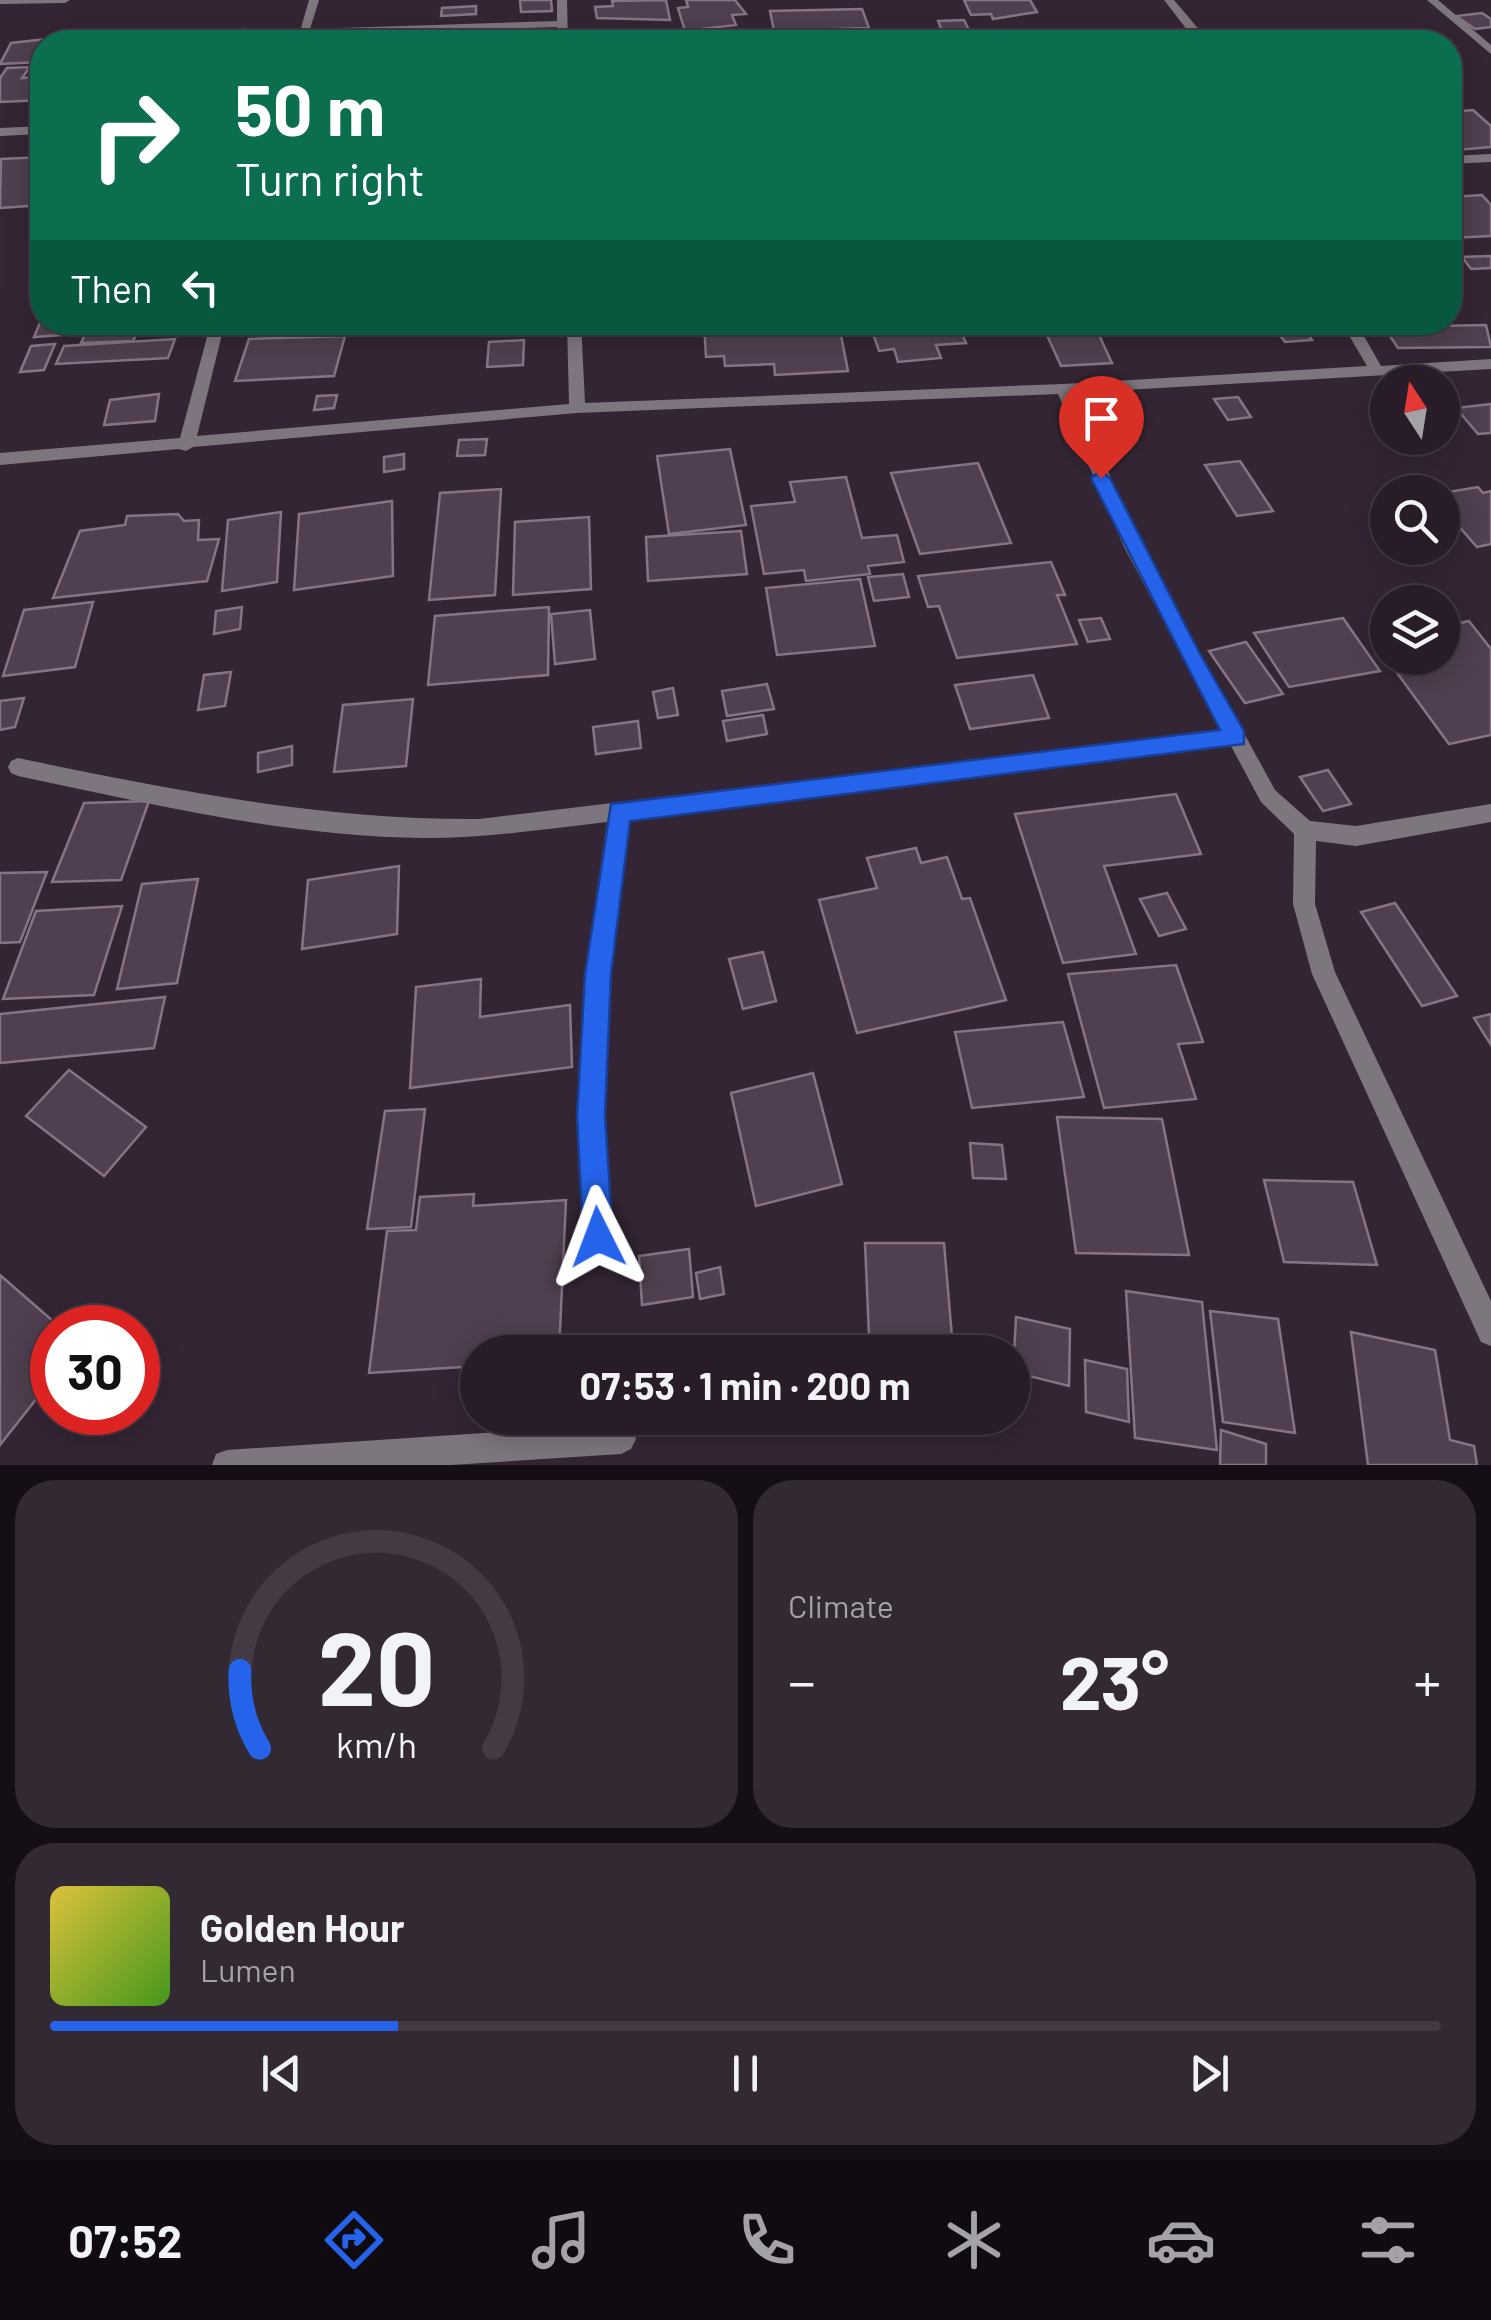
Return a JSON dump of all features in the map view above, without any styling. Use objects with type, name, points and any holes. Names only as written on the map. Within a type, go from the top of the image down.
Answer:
[{"type":"street","points":[[0,1],[64,0]]},
{"type":"street","points":[[304,30],[314,0]]},
{"type":"street","points":[[562,0],[562,30]]},
{"type":"street","points":[[1169,0],[1193,30]]},
{"type":"street","points":[[1432,0],[1491,50]]},
{"type":"street","points":[[442,30],[562,24]]},
{"type":"street","points":[[0,132],[30,131]]},
{"type":"street","points":[[1462,159],[1491,158]]},
{"type":"street","points":[[186,446],[215,335]]},
{"type":"street","points":[[575,335],[578,408]]},
{"type":"street","points":[[1356,335],[1374,365]]},
{"type":"street","points":[[1460,366],[1491,364]]},
{"type":"street","points":[[0,459],[186,446],[578,408],[1063,390],[1370,370]]},
{"type":"street","points":[[1063,390],[1133,547],[1268,796],[1305,830],[1356,836],[1491,813]]},
{"type":"street","points":[[18,768],[224,806],[408,831],[619,811],[1236,738]]},
{"type":"street","points":[[598,1237],[591,1116],[598,974],[619,811]]},
{"type":"street","points":[[1305,830],[1304,904],[1324,974],[1491,1332]]},
{"type":"street","points":[[227,1465],[620,1438]]},
{"type":"building","points":[[520,0],[551,0],[552,11],[521,12]]},
{"type":"building","points":[[666,0],[670,20],[597,18],[595,7],[613,6],[612,1]]},
{"type":"building","points":[[686,0],[735,0],[746,14],[732,15],[736,25],[685,30],[678,8],[688,7]]},
{"type":"building","points":[[964,0],[1030,0],[1037,12],[993,19],[991,14],[971,15]]},
{"type":"building","points":[[476,6],[476,14],[441,16],[442,8]]},
{"type":"building","points":[[862,9],[869,28],[774,30],[770,11]]},
{"type":"building","points":[[1482,13],[1491,19],[1491,27],[1475,29],[1456,16]]},
{"type":"building","points":[[964,20],[969,30],[942,30],[938,21]]},
{"type":"building","points":[[30,41],[30,63],[0,64],[11,43]]},
{"type":"building","points":[[30,67],[22,78],[30,78],[30,101],[0,102],[0,78],[7,68]]},
{"type":"building","points":[[1473,110],[1491,126],[1491,147],[1462,150],[1462,111]]},
{"type":"building","points":[[30,158],[30,206],[0,208],[1,159]]},
{"type":"building","points":[[1482,195],[1491,205],[1491,236],[1462,237],[1462,196]]},
{"type":"building","points":[[1491,256],[1491,268],[1471,269],[1462,257]]},
{"type":"building","points":[[1462,325],[1486,325],[1491,347],[1398,348],[1389,335],[1462,335]]},
{"type":"building","points":[[85,335],[136,335],[133,341],[81,343]]},
{"type":"building","points":[[705,335],[841,335],[848,371],[775,375],[774,364],[725,366],[724,356],[706,357]]},
{"type":"building","points":[[873,335],[963,335],[966,343],[936,345],[941,358],[898,362],[894,349],[879,351]]},
{"type":"building","points":[[1047,335],[1099,335],[1112,363],[1061,366]]},
{"type":"building","points":[[1280,335],[1308,335],[1312,340],[1285,342]]},
{"type":"building","points":[[345,336],[334,376],[235,381],[249,339]]},
{"type":"building","points":[[175,339],[168,358],[56,364],[64,346]]},
{"type":"building","points":[[524,340],[523,365],[487,367],[489,342]]},
{"type":"building","points":[[55,344],[44,370],[20,372],[31,346]]},
{"type":"building","points":[[159,394],[155,421],[104,425],[110,400]]},
{"type":"building","points":[[337,395],[334,408],[314,410],[317,396]]},
{"type":"building","points":[[1238,397],[1251,417],[1228,420],[1214,399]]},
{"type":"building","points":[[1491,404],[1491,433],[1478,434],[1460,408]]},
{"type":"building","points":[[487,439],[485,455],[457,456],[459,440]]},
{"type":"building","points":[[730,449],[746,525],[669,534],[657,456]]},
{"type":"building","points":[[404,454],[404,469],[384,472],[384,457]]},
{"type":"building","points":[[1240,461],[1273,511],[1237,516],[1205,465]]},
{"type":"building","points":[[978,463],[1011,543],[920,554],[891,473]]},
{"type":"building","points":[[846,477],[862,538],[897,535],[904,562],[868,566],[870,574],[806,581],[804,570],[764,574],[751,506],[795,502],[790,482]]},
{"type":"building","points":[[1478,487],[1483,493],[1491,491],[1491,544],[1477,547],[1460,528],[1460,490]]},
{"type":"building","points":[[501,489],[495,595],[429,600],[440,493]]},
{"type":"building","points":[[392,501],[393,576],[294,590],[299,514]]},
{"type":"building","points":[[281,512],[277,582],[222,591],[228,520]]},
{"type":"building","points":[[178,514],[184,521],[199,520],[198,540],[219,539],[207,581],[53,598],[80,531],[125,525],[127,516]]},
{"type":"building","points":[[589,517],[591,589],[513,595],[515,522]]},
{"type":"building","points":[[741,531],[747,574],[648,581],[646,537]]},
{"type":"building","points":[[1051,562],[1065,595],[1057,595],[1077,644],[957,658],[939,606],[928,607],[918,576]]},
{"type":"building","points":[[903,574],[909,597],[874,601],[868,577]]},
{"type":"building","points":[[860,579],[875,646],[777,655],[766,588]]},
{"type":"building","points":[[93,602],[75,667],[3,676],[24,610]]},
{"type":"building","points":[[242,607],[240,629],[214,634],[216,611]]},
{"type":"building","points":[[549,607],[548,675],[428,685],[435,616]]},
{"type":"building","points":[[590,610],[595,659],[555,664],[551,614]]},
{"type":"building","points":[[1101,618],[1110,639],[1088,642],[1079,620]]},
{"type":"building","points":[[1343,618],[1370,657],[1370,673],[1289,687],[1254,633]]},
{"type":"building","points":[[1469,621],[1491,649],[1491,735],[1449,744],[1399,675],[1460,675],[1460,623]]},
{"type":"building","points":[[1246,642],[1283,694],[1245,703],[1209,651]]},
{"type":"building","points":[[231,672],[225,706],[198,710],[204,675]]},
{"type":"building","points":[[1033,675],[1049,718],[970,729],[955,685]]},
{"type":"building","points":[[767,684],[774,709],[727,716],[722,691]]},
{"type":"building","points":[[673,688],[678,715],[658,718],[653,692]]},
{"type":"building","points":[[24,698],[15,727],[0,730],[0,701]]},
{"type":"building","points":[[413,699],[406,766],[334,772],[343,705]]},
{"type":"building","points":[[763,715],[767,734],[727,741],[723,721]]},
{"type":"building","points":[[638,721],[641,748],[596,754],[593,727]]},
{"type":"building","points":[[292,746],[292,765],[258,772],[258,753]]},
{"type":"building","points":[[1328,770],[1351,804],[1323,811],[1300,777]]},
{"type":"building","points":[[1176,794],[1201,854],[1104,866],[1136,954],[1063,963],[1015,814]]},
{"type":"building","points":[[149,801],[121,880],[52,882],[84,803]]},
{"type":"building","points":[[916,848],[921,863],[947,857],[962,899],[970,898],[1006,1000],[857,1033],[819,900],[877,888],[867,858]]},
{"type":"building","points":[[399,866],[397,934],[302,949],[308,880]]},
{"type":"building","points":[[47,872],[20,942],[0,943],[0,873]]},
{"type":"building","points":[[198,879],[177,983],[117,989],[142,884]]},
{"type":"building","points":[[1167,893],[1186,929],[1159,936],[1140,899]]},
{"type":"building","points":[[1395,903],[1457,996],[1422,1006],[1361,912]]},
{"type":"building","points":[[122,906],[94,995],[3,999],[36,911]]},
{"type":"building","points":[[763,952],[776,1001],[743,1009],[729,959]]},
{"type":"building","points":[[1176,965],[1203,1042],[1178,1044],[1196,1099],[1104,1108],[1068,974]]},
{"type":"building","points":[[481,979],[480,1017],[570,1005],[572,1067],[410,1088],[416,987]]},
{"type":"building","points":[[165,997],[154,1048],[0,1063],[0,1014]]},
{"type":"building","points":[[1491,1014],[1491,1045],[1474,1018]]},
{"type":"building","points":[[1063,1022],[1084,1097],[972,1108],[955,1032]]},
{"type":"building","points":[[69,1070],[146,1127],[104,1176],[26,1116]]},
{"type":"building","points":[[813,1073],[842,1184],[756,1206],[731,1093]]},
{"type":"building","points":[[425,1109],[411,1227],[367,1229],[385,1111]]},
{"type":"building","points":[[1057,1117],[1162,1119],[1189,1255],[1076,1253]]},
{"type":"building","points":[[970,1143],[1002,1145],[1006,1179],[973,1178]]},
{"type":"building","points":[[1264,1180],[1353,1182],[1377,1265],[1284,1262]]},
{"type":"building","points":[[474,1194],[473,1206],[566,1200],[560,1335],[460,1335],[460,1367],[369,1373],[387,1231],[416,1230],[420,1197]]},
{"type":"building","points":[[865,1243],[944,1243],[952,1335],[869,1335]]},
{"type":"building","points":[[689,1249],[693,1297],[642,1305],[639,1256]]},
{"type":"building","points":[[720,1267],[724,1294],[700,1299],[696,1273]]},
{"type":"building","points":[[0,1275],[35,1305],[30,1305],[30,1407],[0,1445]]},
{"type":"building","points":[[1126,1291],[1202,1302],[1217,1450],[1135,1438]]},
{"type":"building","points":[[1210,1311],[1278,1319],[1295,1433],[1223,1422]]},
{"type":"building","points":[[1016,1317],[1070,1329],[1069,1386],[1030,1376],[1030,1335],[1015,1335]]},
{"type":"building","points":[[1351,1332],[1435,1350],[1450,1440],[1474,1446],[1477,1465],[1368,1465]]},
{"type":"building","points":[[1085,1360],[1127,1369],[1129,1422],[1086,1412]]},
{"type":"building","points":[[1221,1430],[1266,1444],[1266,1465],[1220,1465]]},
{"type":"route","points":[[598,1237],[591,1116],[598,974],[619,811],[1236,738],[1191,660],[1101,478]]}]
